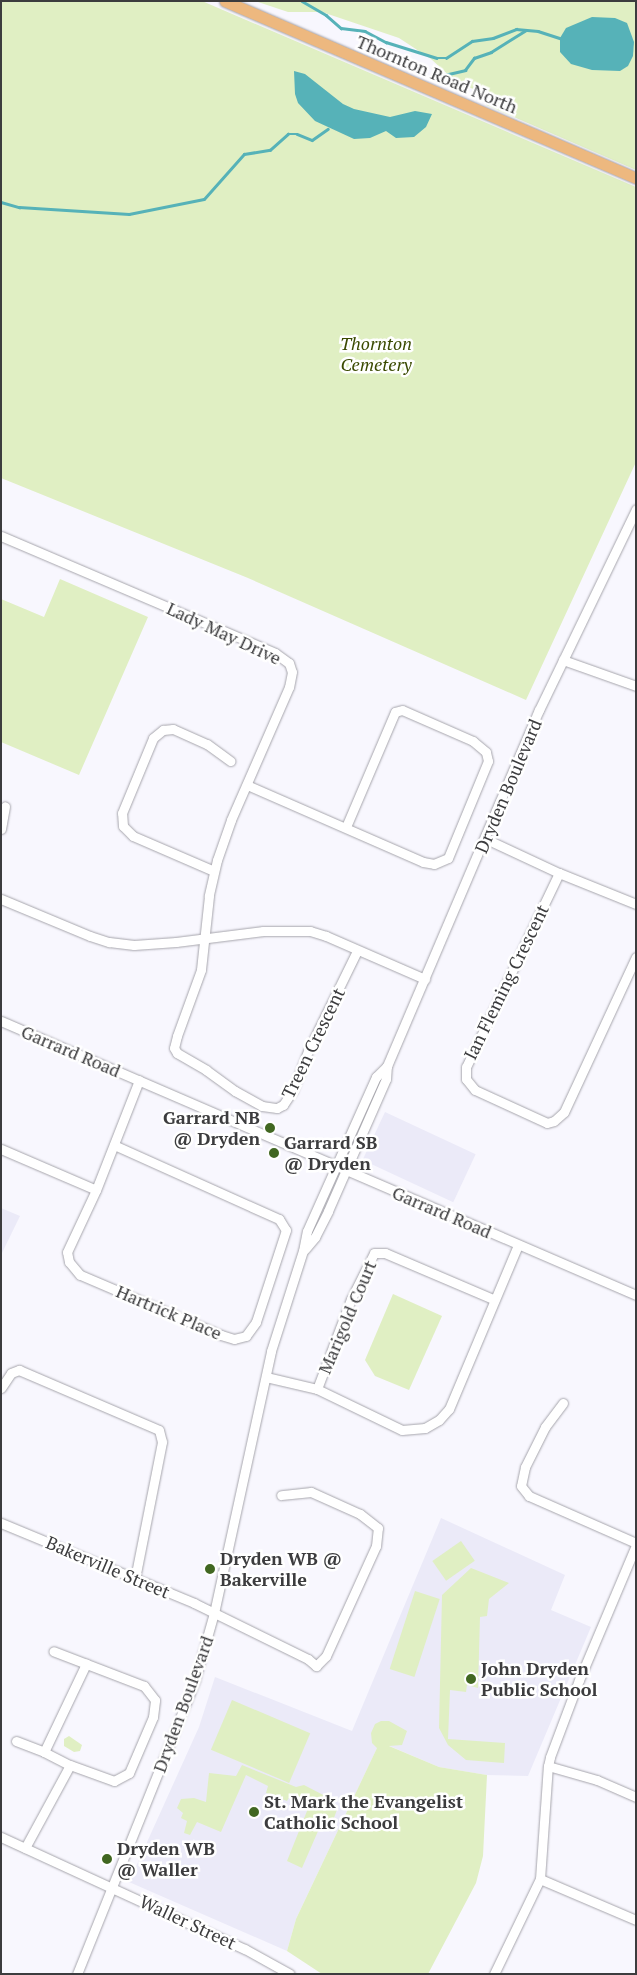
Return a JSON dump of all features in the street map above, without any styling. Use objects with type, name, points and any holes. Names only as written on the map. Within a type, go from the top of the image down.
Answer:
[{"type":"main road","name":"Thornton Road North","points":[[225,1],[636,178]]},
{"type":"street","name":"Dryden Boulevard","points":[[303,1251],[315,1237],[386,1079],[387,1066],[486,839],[539,710],[636,509]]},
{"type":"street","name":"Lady May Drive","points":[[1,536],[274,653],[289,663],[292,672],[289,687],[232,820],[214,871],[205,938]]},
{"type":"street","points":[[563,660],[636,686]]},
{"type":"street","points":[[247,785],[424,862],[440,863],[448,858],[474,797],[488,760],[486,752],[473,741],[402,710],[395,712],[346,827]]},
{"type":"street","points":[[214,871],[133,836],[122,826],[122,812],[153,738],[163,730],[173,729],[207,744],[230,761]]},
{"type":"street","points":[[1,829],[5,806]]},
{"type":"street","points":[[486,839],[559,873],[636,904]]},
{"type":"street","name":"Ian Fleming Crescent","points":[[559,873],[466,1067],[466,1079],[475,1090],[547,1123],[564,1112],[636,957]]},
{"type":"street","points":[[1,899],[109,942],[156,945],[263,931],[310,931],[326,936],[425,979]]},
{"type":"street","name":"Treen Crescent","points":[[205,938],[201,970],[174,1048],[176,1053],[206,1070],[235,1091],[270,1108],[277,1108],[286,1101],[357,950]]},
{"type":"street","name":"Garrard Road","points":[[1,1021],[636,1295]]},
{"type":"street","name":"Dryden Boulevard","points":[[77,1974],[195,1680],[214,1613],[271,1351],[303,1251],[307,1231],[376,1077],[387,1066]]},
{"type":"street","name":"Hartrick Place","points":[[114,1145],[279,1218],[286,1230],[256,1322],[246,1336],[234,1339],[221,1335],[80,1275],[69,1262],[67,1252],[96,1190],[139,1080]]},
{"type":"street","points":[[1,1149],[96,1190]]},
{"type":"street","name":"Marigold Court","points":[[266,1377],[317,1389],[402,1430],[425,1428],[439,1420],[449,1409],[493,1299],[518,1245]]},
{"type":"street","name":"Marigold Court","points":[[317,1389],[351,1299],[374,1253],[385,1253],[493,1299]]},
{"type":"street","points":[[1,1388],[11,1373],[19,1370],[159,1430],[162,1442],[135,1578]]},
{"type":"street","points":[[494,1974],[540,1879],[548,1766],[579,1680],[636,1544],[529,1496],[521,1486],[525,1467],[545,1427],[564,1403]]},
{"type":"street","name":"Bakerville Street","points":[[1,1522],[214,1613],[308,1659],[316,1666],[326,1656],[376,1546],[378,1528],[360,1514],[312,1492],[281,1495]]},
{"type":"street","points":[[16,1740],[70,1765],[114,1781],[129,1773],[153,1717],[155,1700],[144,1686],[53,1651]]},
{"type":"street","points":[[44,1752],[86,1664]]},
{"type":"street","points":[[26,1848],[70,1765]]},
{"type":"street","points":[[548,1766],[597,1780],[636,1797]]},
{"type":"street","name":"Waller Street","points":[[1,1837],[245,1949],[290,1974]]},
{"type":"street","points":[[540,1879],[636,1920]]},
{"type":"shaded area","points":[[385,1112],[476,1154],[453,1202],[363,1160]]},
{"type":"shaded area","points":[[1,1208],[20,1216],[1,1255]]},
{"type":"shaded area","points":[[441,1518],[565,1575],[551,1610],[591,1627],[528,1776],[487,1775],[439,1767],[380,1742],[296,1919],[287,1951],[129,1882],[199,1727],[215,1677],[352,1731]]},
{"type":"green space","name":"Thornton Cemetery","points":[[1,1],[202,1],[636,187],[636,462],[526,700],[248,578],[1,478]]},
{"type":"green space","points":[[255,1],[636,1],[636,170],[486,105],[490,97],[454,80],[431,59],[399,38],[322,12],[288,12]]},
{"type":"green space","points":[[60,579],[148,617],[79,775],[1,742],[1,599],[44,617]]},
{"type":"green space","points":[[393,1294],[442,1316],[409,1390],[375,1376],[365,1360]]},
{"type":"green space","points":[[461,1541],[475,1561],[446,1581],[432,1561]]},
{"type":"green space","points":[[471,1568],[509,1583],[489,1599],[487,1616],[480,1617],[478,1688],[467,1685],[466,1692],[450,1690],[448,1739],[505,1743],[504,1763],[466,1760],[448,1745],[439,1728],[442,1595]]},
{"type":"green space","points":[[415,1591],[440,1599],[414,1677],[390,1669]]},
{"type":"green space","points":[[232,1700],[310,1733],[289,1783],[211,1750]]},
{"type":"green space","points":[[381,1721],[389,1721],[407,1731],[402,1745],[389,1746],[439,1767],[487,1775],[483,1856],[476,1883],[428,1974],[322,1974],[287,1951],[296,1919],[377,1748],[372,1743],[371,1733],[375,1724]]},
{"type":"green space","points":[[69,1736],[82,1745],[80,1751],[74,1752],[64,1746],[64,1739]]},
{"type":"green space","points":[[242,1765],[296,1787],[304,1785],[333,1800],[331,1803],[338,1807],[331,1826],[322,1822],[302,1868],[287,1861],[311,1801],[291,1794],[287,1801],[266,1793],[268,1786],[246,1775],[221,1832],[197,1822],[190,1835],[184,1833],[187,1821],[181,1818],[183,1813],[177,1808],[181,1799],[194,1798],[206,1802],[209,1773],[236,1776]]},
{"type":"water","points":[[592,17],[615,18],[627,23],[634,42],[633,56],[628,66],[620,71],[592,70],[571,64],[560,52],[560,38],[566,28]]},
{"type":"water","points":[[294,71],[305,74],[343,104],[354,109],[390,117],[415,111],[432,114],[426,127],[414,137],[396,138],[386,131],[370,138],[354,139],[315,121],[298,103],[295,94]]},
{"type":"waterway","points":[[302,1],[326,15],[341,28],[365,31],[386,42],[437,58],[446,58],[472,41],[493,38],[516,29],[538,31],[560,38]]},
{"type":"waterway","points":[[440,76],[465,70],[474,58],[491,52],[525,31]]},
{"type":"waterway","points":[[1,202],[19,207],[129,214],[204,199],[244,154],[270,150],[288,134],[297,134],[312,140],[328,129]]},
{"type":"place","name":"Garrard NB @ Dryden","points":[[270,1128]]},
{"type":"place","name":"Garrard SB @ Dryden","points":[[274,1153]]},
{"type":"place","name":"Dryden WB @ Bakerville","points":[[210,1569]]},
{"type":"place","name":"John Dryden Public School","points":[[471,1679]]},
{"type":"place","name":"St. Mark the Evangelist Catholic School","points":[[254,1812]]},
{"type":"place","name":"Dryden WB @ Waller","points":[[107,1859]]}]
